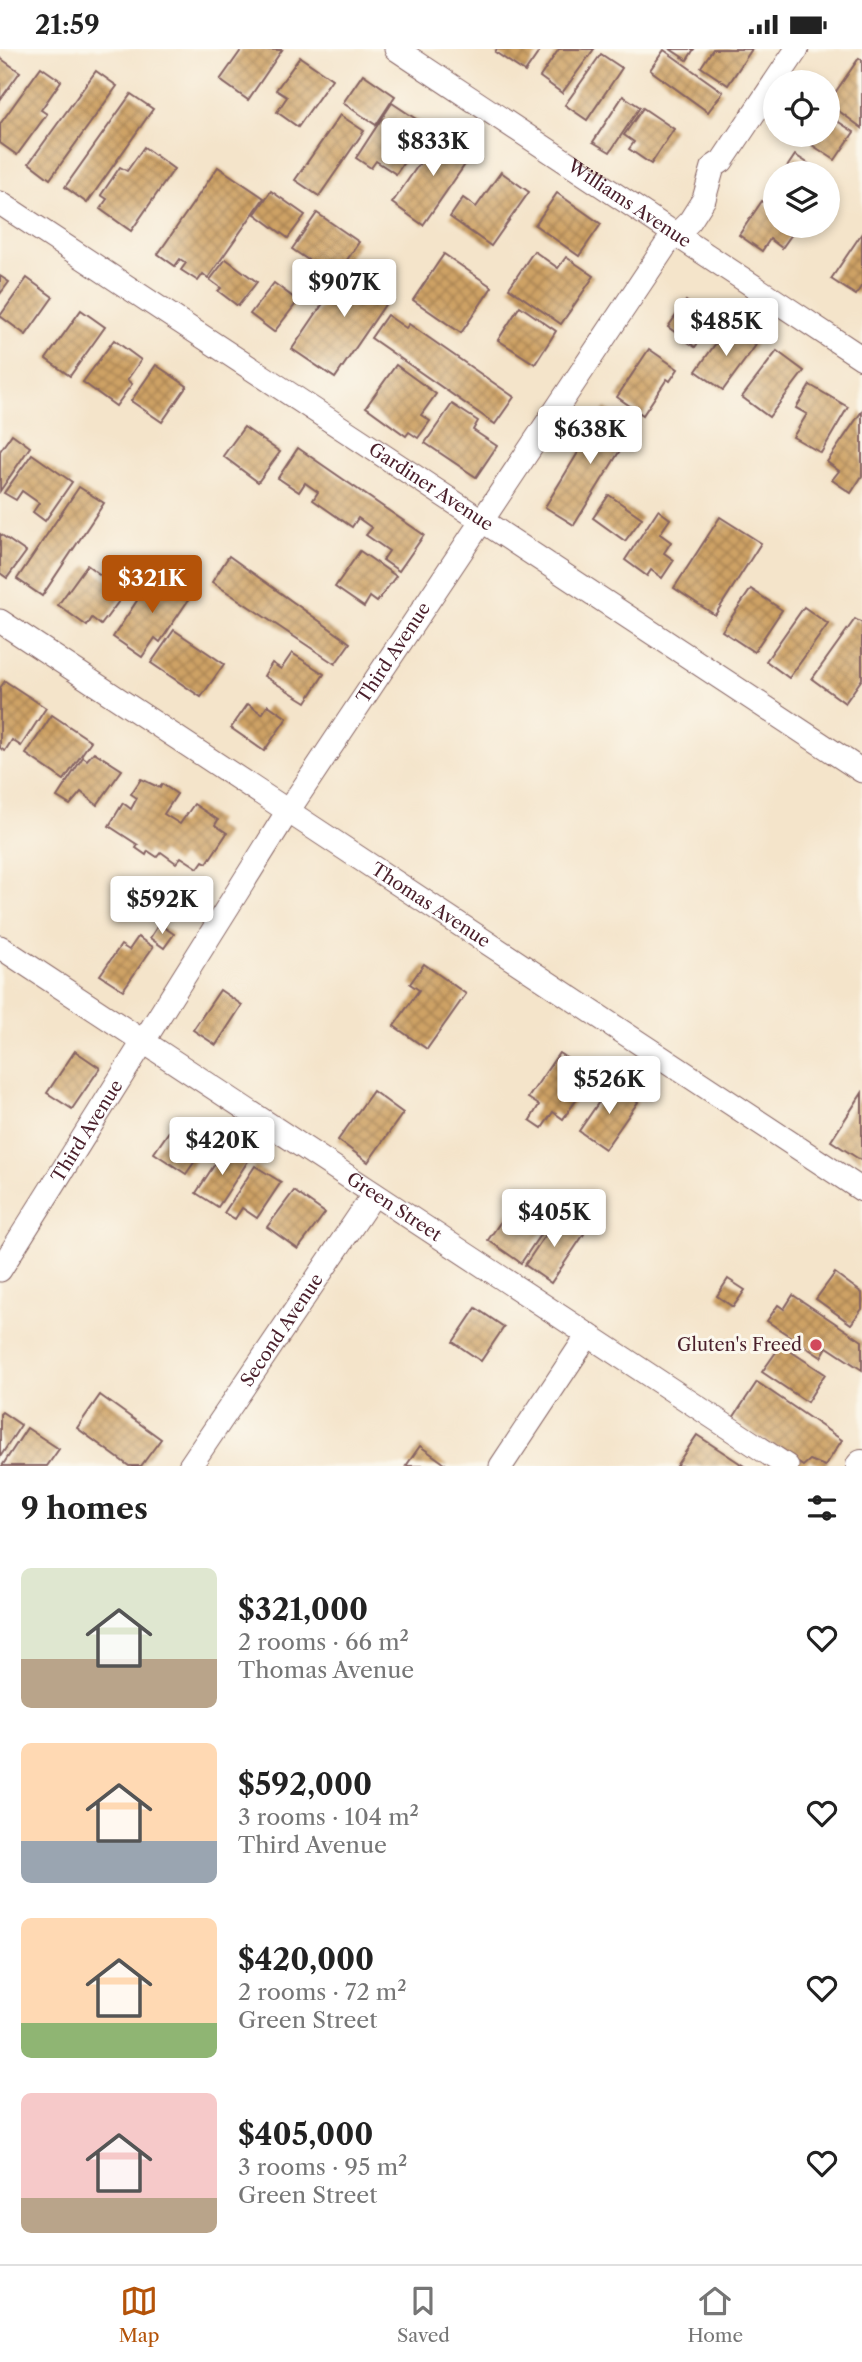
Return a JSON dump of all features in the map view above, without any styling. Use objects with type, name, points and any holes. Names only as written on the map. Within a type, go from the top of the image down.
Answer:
[{"type":"street","name":"Williams Avenue","points":[[396,49],[862,358]]},
{"type":"street","name":"Third Avenue","points":[[0,1270],[288,811],[674,234],[690,221],[704,199],[713,167],[722,161],[797,49]]},
{"type":"street","name":"Gardiner Avenue","points":[[0,204],[862,771]]},
{"type":"street","name":"Thomas Avenue","points":[[0,621],[862,1190]]},
{"type":"street","name":"Green Street","points":[[0,947],[788,1466]]},
{"type":"street","name":"Second Avenue","points":[[190,1466],[374,1193]]},
{"type":"street","points":[[501,1466],[588,1335]]},
{"type":"building","points":[[242,49],[282,50],[248,100],[220,80]]},
{"type":"building","points":[[497,49],[541,49],[525,72],[495,52]]},
{"type":"building","points":[[559,49],[594,49],[562,93],[540,77]]},
{"type":"building","points":[[670,49],[694,49],[687,60]]},
{"type":"building","points":[[713,49],[752,49],[728,85],[701,67]]},
{"type":"building","points":[[664,50],[723,92],[708,112],[650,70]]},
{"type":"building","points":[[601,54],[622,68],[587,120],[565,105]]},
{"type":"building","points":[[300,57],[332,79],[298,127],[277,112],[287,97],[276,90]]},
{"type":"building","points":[[0,58],[20,72],[0,100]]},
{"type":"building","points":[[859,58],[862,60],[862,128],[840,112],[840,86]]},
{"type":"building","points":[[41,67],[61,81],[41,110],[47,114],[17,155],[0,143],[0,124]]},
{"type":"building","points":[[96,71],[117,86],[50,179],[29,163]]},
{"type":"building","points":[[363,74],[395,96],[376,125],[343,103]]},
{"type":"building","points":[[131,94],[153,109],[87,203],[65,187]]},
{"type":"building","points":[[623,96],[640,107],[610,152],[593,142]]},
{"type":"building","points":[[392,103],[434,131],[426,143],[420,138],[396,174],[376,161],[371,168],[356,158]]},
{"type":"building","points":[[643,108],[674,129],[651,164],[629,149],[634,142],[624,135]]},
{"type":"building","points":[[340,115],[364,131],[319,196],[295,180]]},
{"type":"building","points":[[840,123],[854,132],[835,160],[815,147],[840,147]]},
{"type":"building","points":[[442,131],[473,153],[423,225],[392,203]]},
{"type":"building","points":[[144,147],[174,169],[131,231],[100,209],[107,199],[101,195],[120,167],[127,171]]},
{"type":"building","points":[[795,155],[804,161],[791,161]]},
{"type":"building","points":[[218,167],[264,198],[208,278],[203,274],[198,281],[181,270],[186,263],[180,259],[175,266],[158,254]]},
{"type":"building","points":[[501,172],[529,192],[491,246],[450,217],[463,198],[476,207]]},
{"type":"building","points":[[271,191],[305,215],[288,238],[255,214]]},
{"type":"building","points":[[557,193],[601,224],[579,256],[535,225]]},
{"type":"building","points":[[762,201],[763,238],[789,238],[782,248],[770,239],[762,251],[739,235]]},
{"type":"building","points":[[317,213],[359,242],[335,278],[292,249]]},
{"type":"building","points":[[862,233],[862,285],[856,295],[831,279]]},
{"type":"building","points":[[534,251],[558,268],[566,257],[594,276],[561,324],[509,288]]},
{"type":"building","points":[[444,254],[492,287],[461,333],[413,300]]},
{"type":"building","points":[[226,259],[257,282],[238,306],[218,291],[221,288],[210,280]]},
{"type":"building","points":[[352,261],[395,290],[335,378],[292,349]]},
{"type":"building","points":[[0,276],[9,282],[0,294]]},
{"type":"building","points":[[27,278],[53,297],[26,335],[0,316]]},
{"type":"building","points":[[274,283],[298,301],[274,332],[250,314]]},
{"type":"building","points":[[686,301],[714,321],[695,347],[668,327]]},
{"type":"building","points":[[520,306],[556,331],[535,364],[498,340]]},
{"type":"building","points":[[81,310],[105,327],[70,376],[46,359]]},
{"type":"building","points":[[387,315],[406,328],[409,324],[514,397],[495,424],[371,338]]},
{"type":"building","points":[[729,325],[756,345],[723,390],[696,371]]},
{"type":"building","points":[[114,340],[141,360],[127,380],[132,384],[116,406],[83,382]]},
{"type":"building","points":[[649,349],[678,369],[670,381],[667,379],[643,415],[617,397]]},
{"type":"building","points":[[777,351],[804,371],[769,417],[742,397]]},
{"type":"building","points":[[156,365],[187,386],[162,422],[131,401]]},
{"type":"building","points":[[396,365],[436,394],[421,415],[430,421],[418,438],[409,432],[406,436],[366,407]]},
{"type":"building","points":[[810,385],[848,407],[821,453],[793,437],[807,414],[796,408]]},
{"type":"building","points":[[452,404],[478,421],[473,430],[497,446],[476,477],[425,443]]},
{"type":"building","points":[[605,408],[635,426],[574,525],[545,507]]},
{"type":"building","points":[[862,411],[862,476],[851,493],[832,480],[839,471],[827,462]]},
{"type":"building","points":[[244,427],[280,452],[258,482],[223,456]]},
{"type":"building","points":[[12,434],[30,447],[0,491],[0,451]]},
{"type":"building","points":[[298,448],[424,535],[399,571],[383,560],[389,551],[366,535],[372,528],[358,518],[352,527],[313,500],[318,492],[305,483],[299,492],[278,478]]},
{"type":"building","points":[[32,454],[72,482],[45,521],[33,512],[39,503],[22,491],[16,500],[4,493]]},
{"type":"building","points":[[79,487],[104,503],[42,596],[17,579]]},
{"type":"building","points":[[609,495],[642,518],[625,541],[593,518]]},
{"type":"building","points":[[658,510],[670,519],[660,534],[671,542],[664,553],[674,560],[662,578],[651,570],[647,576],[625,560]]},
{"type":"building","points":[[720,517],[761,543],[715,615],[674,588]]},
{"type":"building","points":[[0,534],[26,552],[7,578],[0,573]]},
{"type":"building","points":[[360,551],[396,576],[377,602],[370,597],[364,607],[335,587]]},
{"type":"building","points":[[229,556],[350,643],[335,664],[212,582]]},
{"type":"building","points":[[87,565],[125,593],[101,625],[92,618],[87,626],[58,605]]},
{"type":"building","points":[[156,572],[191,596],[160,642],[155,638],[142,657],[113,637]]},
{"type":"building","points":[[751,589],[782,610],[754,652],[722,631]]},
{"type":"building","points":[[804,607],[828,624],[789,678],[766,661]]},
{"type":"building","points":[[855,619],[862,623],[862,679],[845,703],[812,679]]},
{"type":"building","points":[[174,630],[224,664],[201,697],[151,663]]},
{"type":"building","points":[[292,653],[324,674],[306,702],[264,676],[272,663],[281,669]]},
{"type":"building","points":[[5,681],[46,708],[21,746],[12,740],[5,751],[0,748],[0,688]]},
{"type":"building","points":[[248,704],[262,714],[268,705],[287,718],[264,751],[231,728]]},
{"type":"building","points":[[52,715],[91,741],[64,780],[26,754]]},
{"type":"building","points":[[94,752],[122,770],[97,805],[81,792],[70,805],[57,797],[83,757],[87,760]]},
{"type":"building","points":[[141,779],[160,788],[162,784],[177,794],[164,814],[180,824],[194,804],[218,820],[215,825],[227,833],[207,863],[203,861],[198,868],[181,857],[176,863],[161,852],[157,857],[148,851],[146,855],[136,848],[138,845],[109,826],[123,803],[131,809],[137,798],[131,794]]},
{"type":"building","points":[[159,924],[174,934],[164,948],[150,938]]},
{"type":"building","points":[[138,937],[153,947],[123,990],[100,975],[121,945],[129,950]]},
{"type":"building","points":[[424,964],[466,994],[427,1049],[394,1026],[419,990],[410,984]]},
{"type":"building","points":[[220,990],[242,1005],[216,1045],[193,1030]]},
{"type":"building","points":[[75,1051],[100,1068],[72,1109],[47,1093]]},
{"type":"building","points":[[559,1053],[593,1076],[563,1119],[553,1112],[542,1128],[530,1120],[539,1105],[528,1098]]},
{"type":"building","points":[[612,1083],[638,1102],[605,1149],[579,1131]]},
{"type":"building","points":[[373,1091],[403,1113],[368,1162],[338,1140]]},
{"type":"building","points":[[862,1093],[862,1161],[831,1141]]},
{"type":"building","points":[[179,1117],[211,1138],[186,1174],[154,1153]]},
{"type":"building","points":[[226,1147],[248,1161],[218,1207],[196,1193]]},
{"type":"building","points":[[255,1166],[281,1182],[257,1218],[242,1208],[235,1219],[224,1213]]},
{"type":"building","points":[[294,1191],[325,1213],[298,1249],[267,1227]]},
{"type":"building","points":[[516,1200],[548,1223],[521,1263],[488,1240]]},
{"type":"building","points":[[558,1216],[584,1234],[551,1283],[525,1265]]},
{"type":"building","points":[[835,1273],[862,1293],[862,1309],[851,1324],[816,1299]]},
{"type":"building","points":[[728,1279],[745,1290],[733,1307],[717,1296]]},
{"type":"building","points":[[793,1295],[862,1341],[862,1370],[827,1347],[821,1357],[767,1321],[778,1305],[784,1309]]},
{"type":"building","points":[[476,1308],[504,1327],[481,1361],[453,1342]]},
{"type":"building","points":[[781,1345],[825,1374],[807,1402],[762,1372]]},
{"type":"building","points":[[757,1382],[842,1440],[825,1466],[810,1460],[803,1466],[733,1418]]},
{"type":"building","points":[[100,1395],[161,1439],[141,1466],[129,1466],[77,1428]]},
{"type":"building","points":[[2,1412],[21,1425],[0,1457],[0,1414]]},
{"type":"building","points":[[27,1428],[59,1449],[47,1466],[2,1466]]},
{"type":"building","points":[[697,1435],[744,1466],[676,1466]]},
{"type":"building","points":[[420,1446],[448,1466],[406,1466]]},
{"type":"place","name":"Gluten's Freed","points":[[816,1345]]}]
